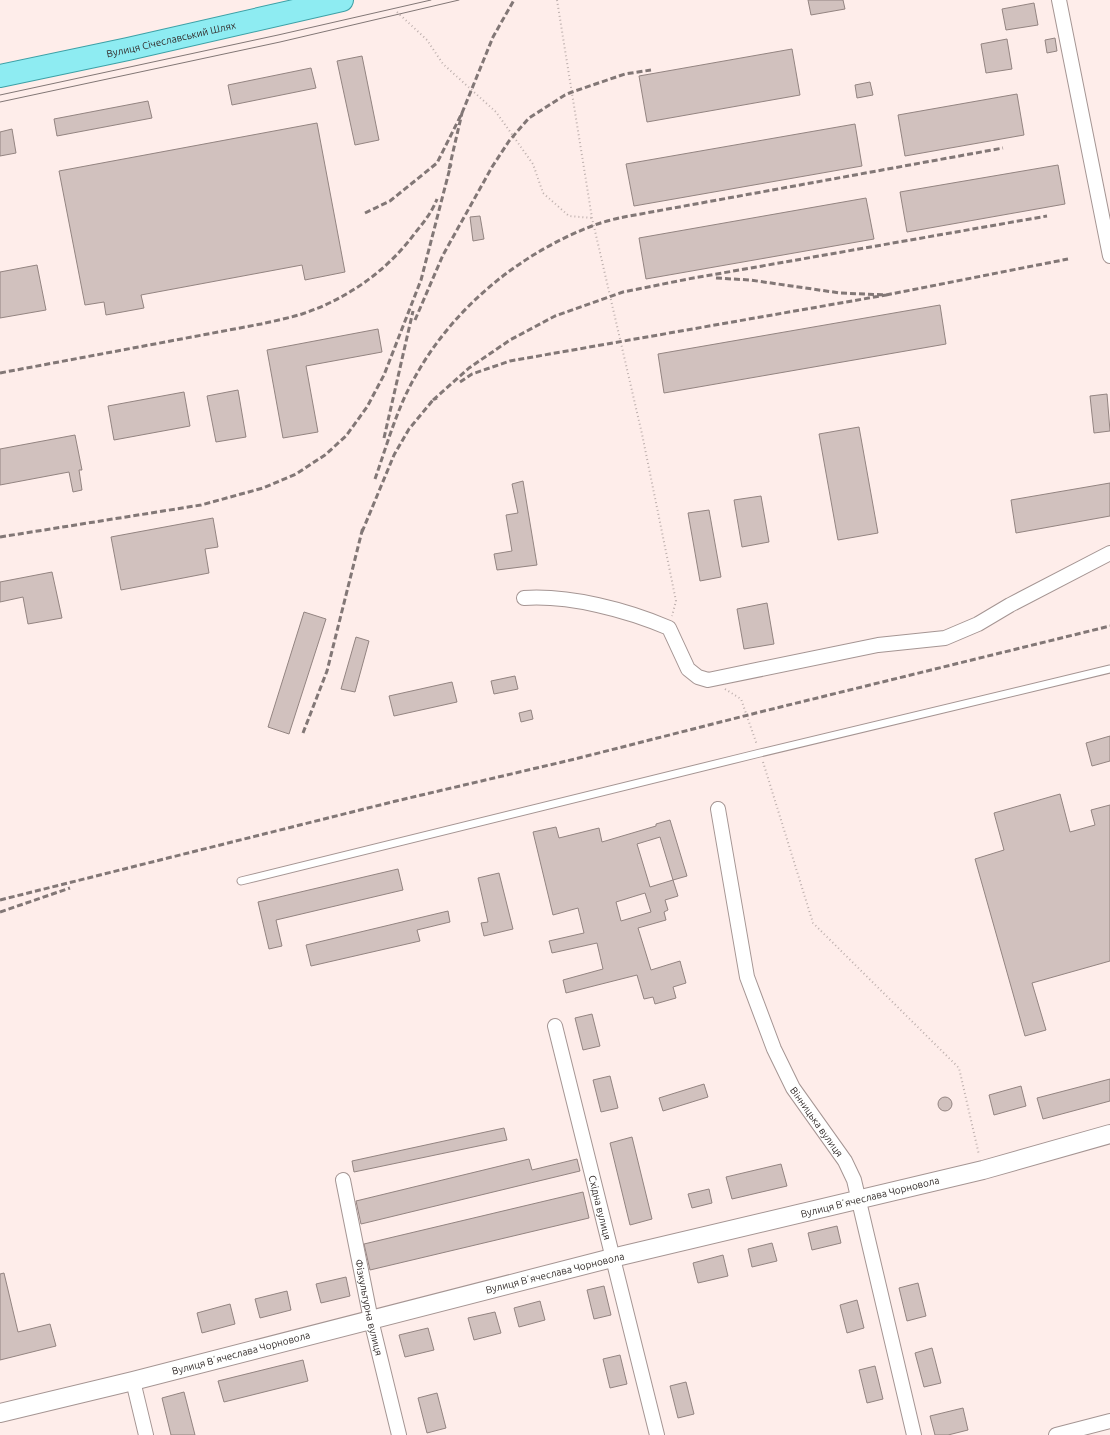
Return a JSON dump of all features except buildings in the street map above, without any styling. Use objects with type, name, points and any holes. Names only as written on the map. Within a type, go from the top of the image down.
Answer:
[{"type":"main road","name":"Вулиця Січеславський Шлях","points":[[0,76],[128,49],[342,0]]},
{"type":"street","points":[[1058,0],[1110,256]]},
{"type":"street","points":[[524,598],[540,597],[595,604],[643,617],[668,628],[688,669],[698,677],[708,680],[878,645],[945,638],[978,624],[1010,605],[1110,553]]},
{"type":"street","name":"Вінницька вулиця","points":[[718,809],[747,977],[774,1049],[793,1088],[845,1161],[854,1180],[914,1435]]},
{"type":"street","name":"Східна вулиця","points":[[555,1026],[657,1435]]},
{"type":"street","name":"Вулиця Вʼячеслава Чорновола","points":[[0,1413],[133,1381],[612,1258],[982,1170],[1110,1134]]},
{"type":"street","name":"Фізкультурна вулиця","points":[[343,1180],[371,1320],[399,1435]]},
{"type":"street","points":[[133,1381],[146,1435]]},
{"type":"street","points":[[1056,1435],[1110,1421]]},
{"type":"lane","points":[[240,881],[760,753],[1110,669]]},
{"type":"path","points":[[557,0],[592,218],[642,434],[676,601],[668,628]]},
{"type":"path","points":[[397,12],[427,40],[443,64],[496,112],[533,164],[543,193],[569,216],[592,218]]},
{"type":"path","points":[[708,680],[741,699],[760,753],[812,923],[959,1068],[982,1170]]},
{"type":"tram line","points":[[0,95],[278,35],[431,0]]},
{"type":"tram line","points":[[0,102],[280,42],[459,0]]},
{"type":"railway","points":[[365,213],[390,201],[437,163],[462,113],[493,37],[514,0]]},
{"type":"railway","points":[[415,320],[443,255],[492,167],[509,141],[529,118],[572,92],[625,74],[651,70]]},
{"type":"railway","points":[[449,169],[462,113]]},
{"type":"railway","points":[[375,479],[403,401],[415,377],[448,328],[468,306],[490,286],[514,268],[565,238],[596,225],[624,217],[1003,148]]},
{"type":"railway","points":[[0,537],[201,505],[263,488],[296,474],[325,455],[346,436],[367,407],[384,375],[421,280],[451,164]]},
{"type":"railway","points":[[0,373],[261,324],[319,308],[350,292],[392,260],[425,221],[437,199]]},
{"type":"railway","points":[[433,400],[469,368],[510,340],[555,316],[623,292],[688,279],[1047,216]]},
{"type":"railway","points":[[716,278],[750,280],[840,293],[886,295],[1068,259]]},
{"type":"railway","points":[[460,382],[472,374],[510,361],[886,295]]},
{"type":"railway","points":[[384,438],[413,311]]},
{"type":"railway","points":[[362,532],[394,455],[409,429],[433,400],[437,398]]},
{"type":"railway","points":[[303,733],[327,671],[363,527]]},
{"type":"railway","points":[[0,900],[396,801],[575,759],[1110,626]]},
{"type":"railway","points":[[0,912],[70,888]]}]
